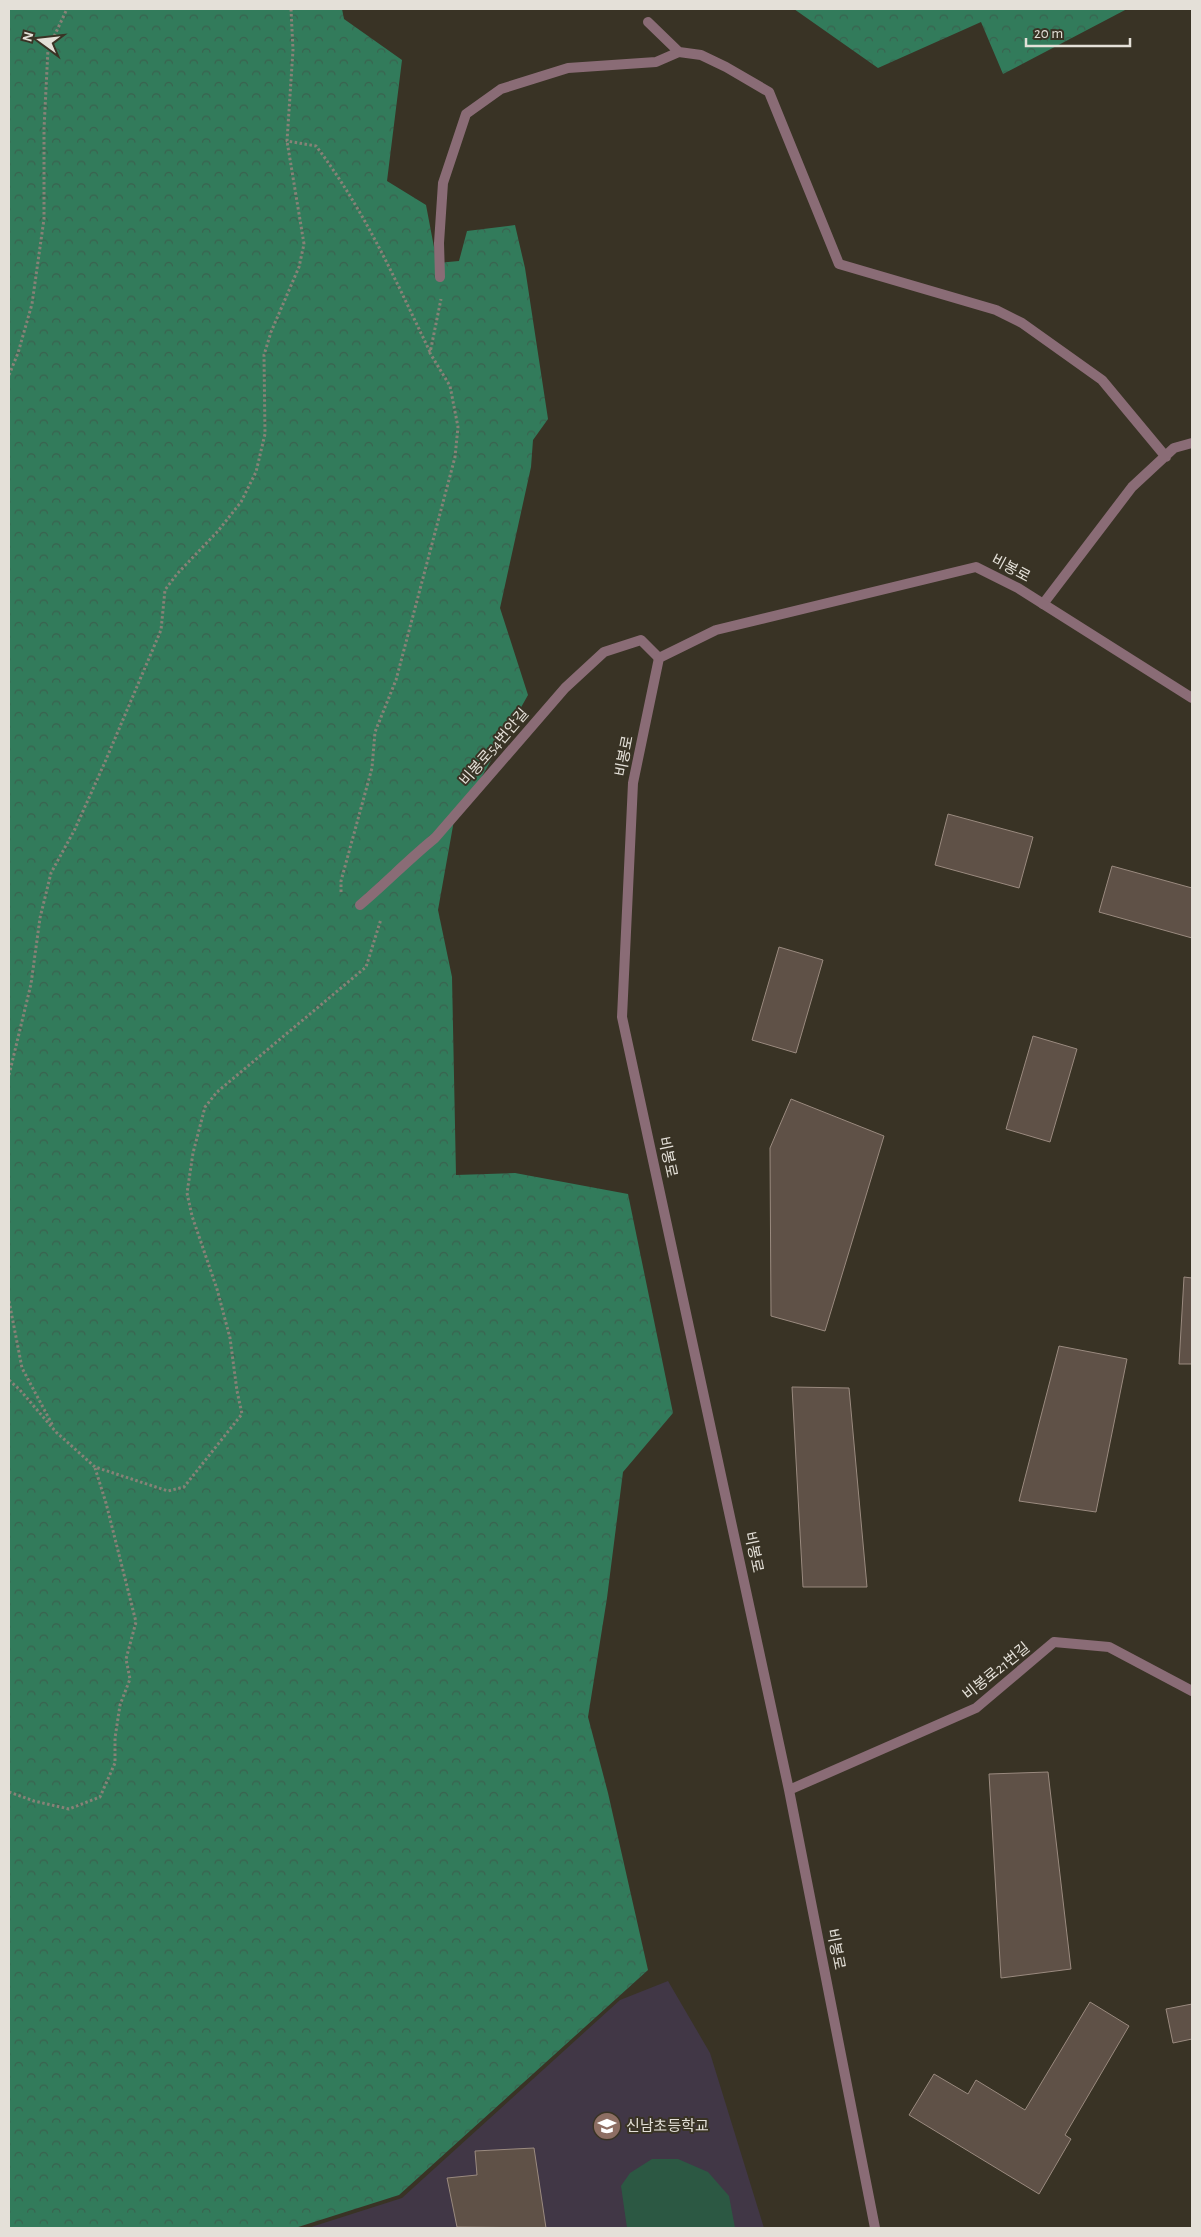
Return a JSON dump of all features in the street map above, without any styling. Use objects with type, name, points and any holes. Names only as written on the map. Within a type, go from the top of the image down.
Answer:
[{"type":"street","points":[[648,22],[679,52]]},
{"type":"street","points":[[440,278],[439,243],[443,183],[466,114],[501,89],[568,68],[656,62],[679,52],[700,55],[726,67],[769,92],[839,264],[996,310],[1022,323],[1102,380],[1166,457]]},
{"type":"street","points":[[1043,604],[1132,487],[1174,448],[1192,442]]},
{"type":"street","name":"비봉로","points":[[875,2228],[789,1790],[622,1017],[633,783],[659,658],[716,630],[976,567],[1018,588],[1192,698]]},
{"type":"street","name":"비봉로54번안길","points":[[360,905],[395,876],[410,858],[435,838],[565,688],[604,652],[642,640],[659,658]]},
{"type":"street","name":"비봉로21번길","points":[[789,1790],[976,1708],[1054,1642],[1108,1646],[1192,1691]]},
{"type":"path","points":[[9,375],[18,353],[32,304],[44,219],[44,129],[48,49],[68,9]]},
{"type":"path","points":[[9,1075],[31,984],[40,918],[50,873],[75,829],[98,779],[161,630],[165,590],[177,574],[218,532],[242,502],[256,472],[265,434],[264,354],[271,332],[299,268],[304,244],[287,141],[293,50],[291,9]]},
{"type":"path","points":[[287,141],[316,146],[341,179],[381,250],[430,353],[450,386],[458,426],[455,457],[396,680],[375,732],[372,768],[341,881],[341,900],[360,905]]},
{"type":"path","points":[[430,353],[441,302],[440,278]]},
{"type":"path","points":[[9,1380],[56,1432],[95,1467],[168,1491],[184,1487],[242,1414],[230,1338],[192,1216],[187,1193],[193,1153],[205,1107],[217,1092],[366,967],[395,876]]},
{"type":"path","points":[[9,1300],[22,1368],[56,1432]]},
{"type":"path","points":[[9,1792],[34,1801],[69,1809],[100,1798],[116,1763],[115,1738],[120,1706],[130,1679],[126,1658],[136,1622],[95,1467]]},
{"type":"shaded area","name":"신남초등학교","points":[[668,1981],[710,2053],[764,2228],[308,2228],[402,2198],[620,2000]]},
{"type":"green space","points":[[9,9],[342,9],[344,19],[402,60],[387,181],[426,205],[437,263],[459,261],[467,231],[515,225],[525,268],[548,419],[533,440],[531,467],[500,608],[528,695],[476,787],[456,809],[438,910],[452,977],[456,1175],[515,1173],[628,1194],[673,1413],[623,1472],[607,1598],[588,1717],[608,1793],[648,1970],[399,2195],[295,2228],[9,2228]]},
{"type":"green space","points":[[794,9],[1127,9],[1003,74],[981,22],[878,68]]},
{"type":"green space","points":[[652,2159],[678,2159],[708,2172],[729,2196],[735,2228],[627,2228],[621,2186],[630,2173]]},
{"type":"building","points":[[948,814],[1033,837],[1019,888],[935,865]]},
{"type":"building","points":[[1112,866],[1192,888],[1192,938],[1099,912]]},
{"type":"building","points":[[779,947],[823,960],[796,1053],[752,1040]]},
{"type":"building","points":[[1033,1036],[1077,1049],[1050,1142],[1006,1129]]},
{"type":"building","points":[[791,1099],[884,1136],[825,1331],[771,1316],[770,1148]]},
{"type":"building","points":[[1184,1277],[1192,1278],[1192,1364],[1179,1364]]},
{"type":"building","points":[[1059,1346],[1127,1359],[1096,1512],[1019,1501]]},
{"type":"building","points":[[792,1387],[849,1388],[867,1587],[803,1587]]},
{"type":"building","points":[[1048,1772],[1071,1969],[1001,1978],[989,1774]]},
{"type":"building","points":[[1090,2002],[1129,2026],[1065,2135],[1071,2139],[1039,2194],[909,2115],[934,2074],[968,2094],[976,2080],[1025,2110]]},
{"type":"building","points":[[1192,2004],[1192,2039],[1173,2043],[1166,2009]]},
{"type":"building","points":[[534,2148],[546,2228],[457,2227],[447,2178],[477,2175],[475,2151]]},
{"type":"place","name":"신남초등학교","points":[[607,2126]]}]
